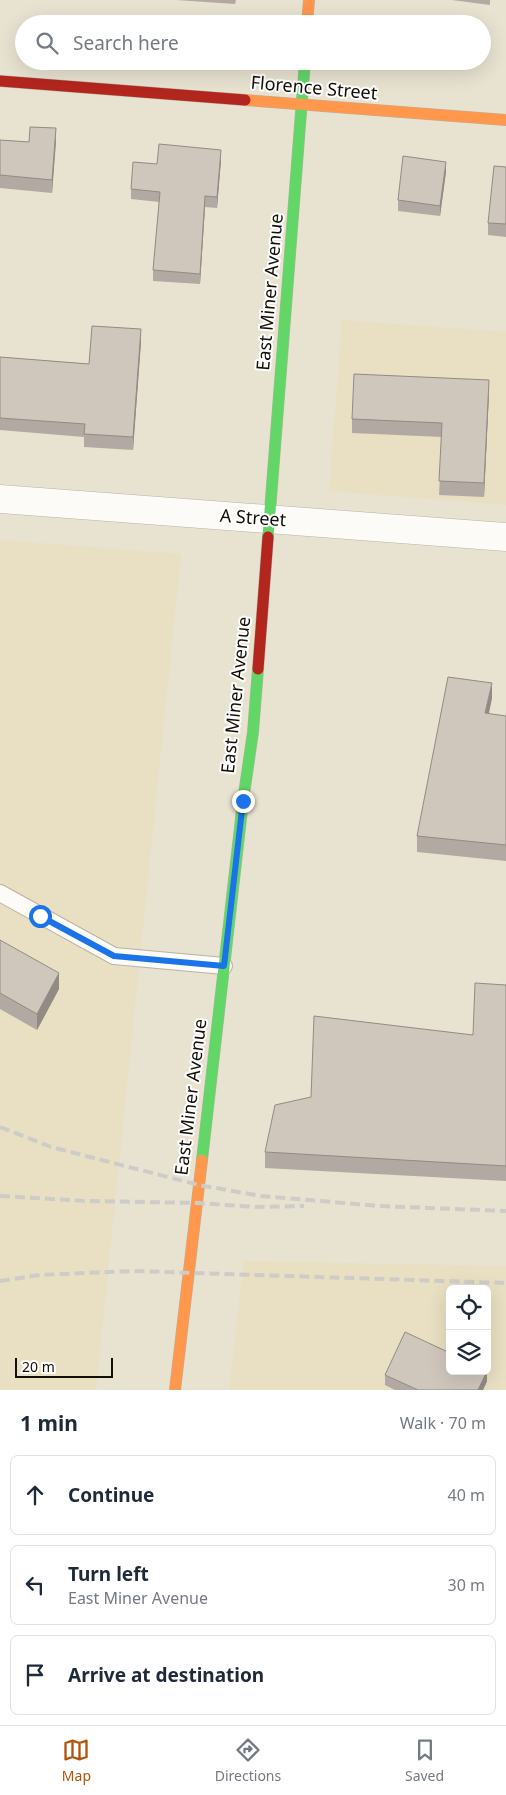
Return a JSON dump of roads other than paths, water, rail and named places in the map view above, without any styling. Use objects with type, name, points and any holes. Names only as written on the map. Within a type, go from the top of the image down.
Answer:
[{"type":"street","points":[[308,15],[309,0]]},
{"type":"street","name":"East Miner Avenue","points":[[176,1390],[243,801],[253,732],[304,70]]},
{"type":"street","name":"Florence Street","points":[[0,81],[506,120]]},
{"type":"street","name":"A Street","points":[[0,499],[506,536]]},
{"type":"lane","points":[[0,893],[114,956],[224,966]]},
{"type":"railway","points":[[0,1127],[51,1147],[199,1185],[261,1196],[379,1206],[506,1211]]},
{"type":"railway","points":[[0,1196],[256,1207],[304,1206]]},
{"type":"railway","points":[[0,1281],[40,1275],[133,1271],[506,1283]]}]
